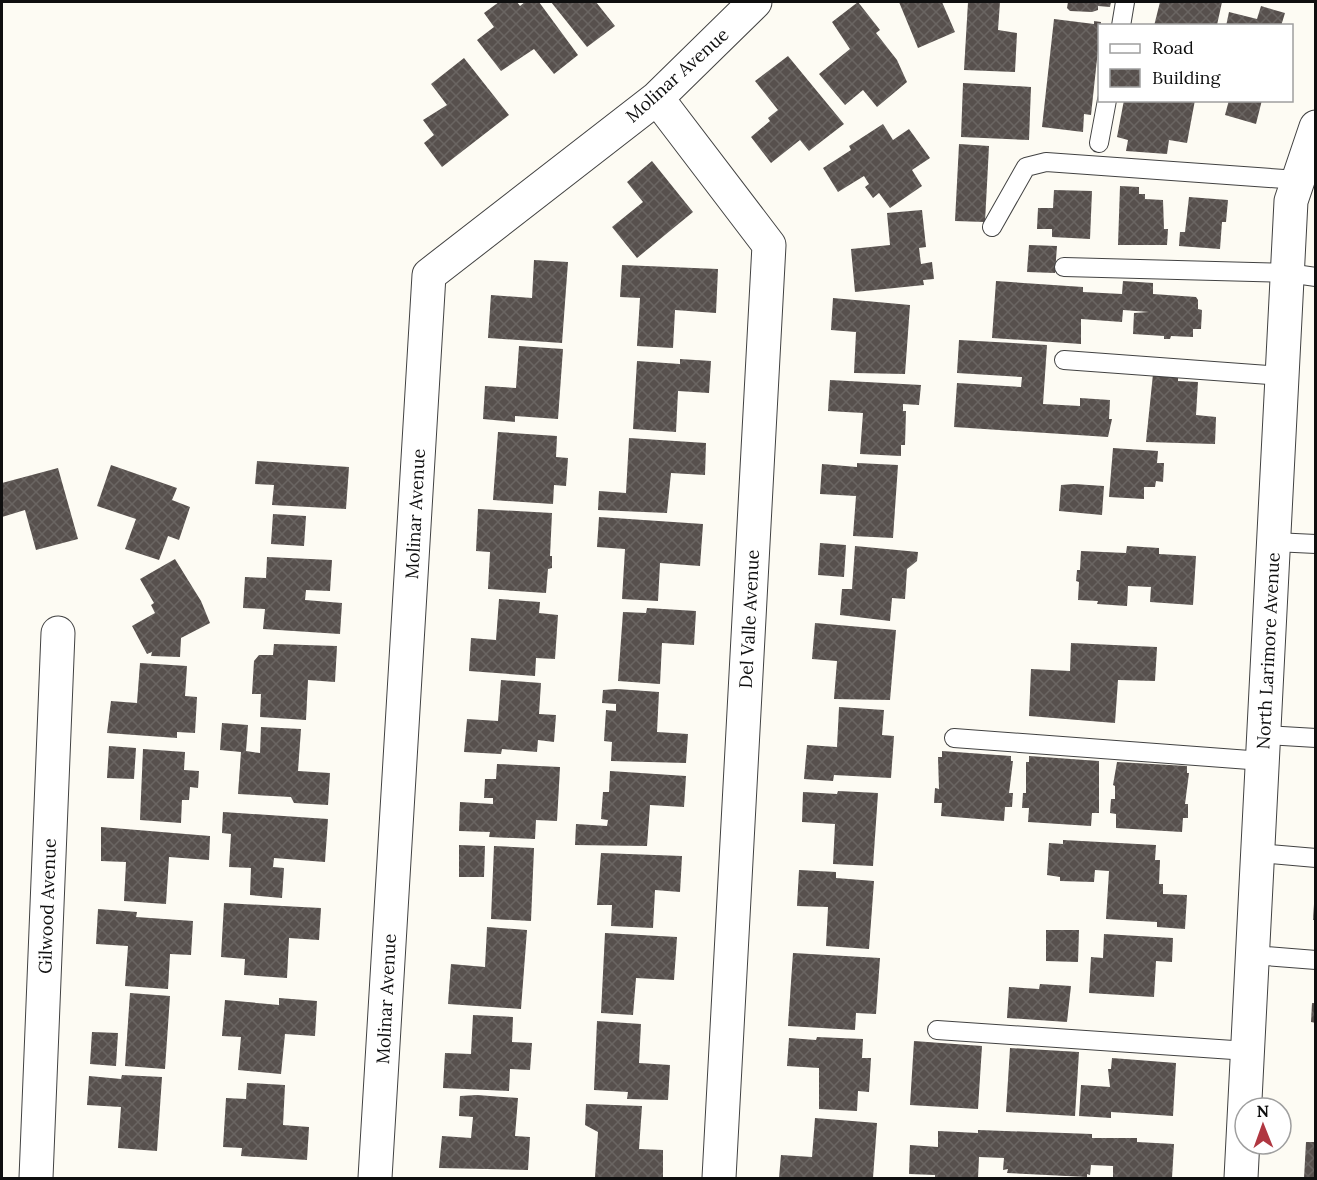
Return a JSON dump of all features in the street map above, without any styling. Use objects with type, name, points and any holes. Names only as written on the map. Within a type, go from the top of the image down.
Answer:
[{"type":"street","name":"Molinar Avenue","points":[[375,1179],[429,275],[657,98],[755,2]]},
{"type":"street","name":"Del Valle Avenue","points":[[657,98],[769,245],[719,1179]]},
{"type":"street","name":"North Larimore Avenue","points":[[1241,1179],[1282,376],[1302,275],[1291,201],[1316,127]]},
{"type":"street","name":"Gilwood Avenue","points":[[36,1179],[58,633]]},
{"type":"lane","points":[[1121,24],[1125,2]]},
{"type":"lane","points":[[1099,142],[1107,102]]},
{"type":"lane","points":[[992,227],[1026,167],[1046,162],[1298,180]]},
{"type":"lane","points":[[1064,267],[1302,275]]},
{"type":"lane","points":[[1064,360],[1282,376]]},
{"type":"lane","points":[[1274,542],[1316,544]]},
{"type":"lane","points":[[954,738],[1263,748],[1316,738]]},
{"type":"lane","points":[[1258,853],[1316,858]]},
{"type":"lane","points":[[1253,955],[1316,960]]},
{"type":"lane","points":[[937,1030],[1248,1051]]},
{"type":"building","points":[[499,2],[517,2],[520,6],[525,2],[539,2],[578,55],[554,74],[534,49],[501,71],[477,40],[494,27],[484,13]]},
{"type":"building","points":[[551,2],[596,2],[615,26],[587,47]]},
{"type":"building","points":[[858,2],[880,30],[876,33],[897,60],[907,82],[877,107],[863,90],[845,105],[819,74],[850,49],[832,22]]},
{"type":"building","points":[[899,2],[942,2],[955,32],[918,48]]},
{"type":"building","points":[[968,2],[1000,2],[998,30],[1017,33],[1015,72],[964,70]]},
{"type":"building","points":[[1068,2],[1111,2],[1110,7],[1098,6],[1098,10],[1092,12],[1070,11],[1067,8]]},
{"type":"building","points":[[1160,2],[1222,2],[1217,24],[1154,24]]},
{"type":"building","points":[[1261,6],[1285,13],[1282,24],[1226,24],[1229,12],[1257,19]]},
{"type":"building","points":[[1054,19],[1094,24],[1094,21],[1101,22],[1098,24],[1098,50],[1091,115],[1084,114],[1083,132],[1042,127]]},
{"type":"building","points":[[788,56],[844,124],[809,151],[800,140],[771,163],[751,137],[770,121],[768,118],[778,110],[755,81]]},
{"type":"building","points":[[464,58],[509,115],[442,167],[424,143],[434,135],[423,120],[447,105],[431,84]]},
{"type":"building","points":[[963,83],[1031,87],[1029,140],[961,137]]},
{"type":"building","points":[[1124,102],[1195,102],[1187,143],[1169,140],[1167,154],[1126,151],[1128,140],[1117,137]]},
{"type":"building","points":[[1228,102],[1262,102],[1256,124],[1225,115]]},
{"type":"building","points":[[883,124],[893,140],[909,129],[930,158],[912,170],[922,186],[890,208],[879,193],[873,198],[865,187],[869,184],[864,176],[838,192],[823,168],[851,150],[849,146]]},
{"type":"building","points":[[959,144],[989,146],[985,222],[955,221]]},
{"type":"building","points":[[652,161],[693,212],[637,258],[612,227],[643,202],[627,182]]},
{"type":"building","points":[[1120,186],[1139,187],[1139,194],[1145,194],[1145,199],[1163,200],[1164,229],[1168,229],[1167,245],[1118,245]]},
{"type":"building","points":[[1054,190],[1092,191],[1090,239],[1052,237],[1052,229],[1037,229],[1038,208],[1053,208]]},
{"type":"building","points":[[1189,197],[1228,200],[1226,222],[1222,222],[1220,249],[1179,246],[1180,232],[1185,232]]},
{"type":"building","points":[[922,210],[926,247],[919,248],[921,264],[932,262],[934,279],[923,280],[924,285],[855,292],[851,249],[890,245],[887,213]]},
{"type":"building","points":[[1029,245],[1057,246],[1055,273],[1027,272]]},
{"type":"building","points":[[534,260],[568,262],[562,343],[488,338],[491,295],[532,298]]},
{"type":"building","points":[[622,265],[718,269],[716,313],[675,310],[673,348],[637,346],[640,298],[620,297]]},
{"type":"building","points":[[996,281],[1083,287],[1083,292],[1122,294],[1123,281],[1153,283],[1153,294],[1196,297],[1198,309],[1202,310],[1201,329],[1193,329],[1193,337],[1171,336],[1170,339],[1164,339],[1164,336],[1133,334],[1134,313],[1149,312],[1123,310],[1122,322],[1081,319],[1081,344],[992,338]]},
{"type":"building","points":[[833,298],[910,305],[905,374],[854,373],[856,332],[831,330]]},
{"type":"building","points":[[959,340],[1047,345],[1043,404],[1080,406],[1080,398],[1110,400],[1109,419],[1112,419],[1108,437],[954,427],[957,383],[1021,387],[1022,377],[957,373]]},
{"type":"building","points":[[519,346],[563,349],[558,419],[515,416],[515,422],[483,419],[485,386],[516,388]]},
{"type":"building","points":[[680,359],[711,361],[709,393],[678,391],[676,432],[633,429],[637,361],[680,364]]},
{"type":"building","points":[[1153,374],[1178,375],[1178,381],[1198,382],[1196,415],[1216,417],[1215,444],[1146,442]]},
{"type":"building","points":[[830,380],[921,385],[919,405],[903,404],[903,411],[906,411],[905,445],[901,445],[901,456],[860,454],[863,413],[828,411]]},
{"type":"building","points":[[498,432],[557,436],[556,457],[568,458],[566,486],[554,485],[553,504],[493,500]]},
{"type":"building","points":[[629,438],[706,443],[705,475],[671,473],[667,513],[598,510],[599,491],[626,493]]},
{"type":"building","points":[[1113,448],[1158,451],[1157,463],[1164,463],[1163,482],[1156,481],[1155,487],[1144,487],[1144,499],[1109,497]]},
{"type":"building","points":[[257,461],[349,467],[346,509],[272,505],[274,485],[255,484]]},
{"type":"building","points":[[857,463],[898,465],[893,538],[853,536],[856,496],[820,494],[822,464],[857,467]]},
{"type":"building","points":[[111,465],[177,488],[172,500],[190,507],[179,540],[168,536],[159,560],[125,549],[136,519],[97,506]]},
{"type":"building","points":[[58,468],[78,539],[36,550],[25,510],[2,517],[2,483]]},
{"type":"building","points":[[1061,485],[1104,486],[1102,515],[1059,511]]},
{"type":"building","points":[[478,509],[552,513],[550,556],[552,556],[552,568],[548,569],[546,593],[488,589],[490,552],[476,551]]},
{"type":"building","points":[[273,514],[306,516],[304,546],[271,544]]},
{"type":"building","points":[[599,517],[703,524],[700,566],[660,563],[658,601],[622,599],[625,549],[597,547]]},
{"type":"building","points":[[820,543],[846,545],[844,577],[818,575]]},
{"type":"building","points":[[855,546],[918,552],[917,561],[907,569],[905,599],[892,598],[890,621],[840,615],[842,589],[852,589]]},
{"type":"building","points":[[1127,546],[1159,548],[1159,554],[1196,556],[1193,605],[1150,602],[1151,587],[1128,586],[1127,606],[1078,600],[1079,582],[1076,581],[1077,570],[1080,570],[1081,551],[1126,553]]},
{"type":"building","points":[[267,557],[332,560],[330,591],[306,590],[305,600],[342,603],[340,634],[263,629],[265,609],[243,608],[245,577],[266,578]]},
{"type":"building","points":[[175,559],[201,601],[210,623],[181,638],[180,657],[151,656],[152,652],[147,654],[132,626],[155,613],[151,605],[154,603],[140,579]]},
{"type":"building","points":[[499,599],[540,602],[539,613],[558,615],[555,659],[536,658],[535,676],[469,671],[471,638],[496,640]]},
{"type":"building","points":[[647,608],[696,611],[694,645],[662,643],[660,684],[618,681],[623,612],[646,613]]},
{"type":"building","points":[[815,623],[896,630],[890,700],[834,699],[837,661],[812,659]]},
{"type":"building","points":[[1071,643],[1157,647],[1155,681],[1118,680],[1115,723],[1029,716],[1031,669],[1070,671]]},
{"type":"building","points":[[274,644],[337,646],[335,682],[308,680],[306,720],[260,717],[261,694],[252,694],[254,661],[259,655],[273,655]]},
{"type":"building","points":[[140,663],[187,666],[185,696],[197,697],[195,733],[177,732],[177,738],[107,733],[111,701],[137,703]]},
{"type":"building","points":[[501,680],[541,683],[539,714],[556,715],[554,742],[538,740],[537,752],[502,749],[501,754],[464,752],[467,719],[498,721]]},
{"type":"building","points":[[603,690],[659,692],[657,732],[688,734],[686,763],[611,761],[612,742],[604,741],[606,710],[616,711],[616,704],[602,703]]},
{"type":"building","points":[[839,707],[884,710],[882,735],[894,736],[891,778],[834,775],[833,781],[804,779],[807,745],[837,747]]},
{"type":"building","points":[[222,723],[248,725],[246,751],[260,753],[261,727],[301,729],[298,771],[330,773],[328,805],[294,803],[291,797],[238,794],[241,752],[220,750]]},
{"type":"building","points":[[109,746],[136,748],[134,779],[107,778]]},
{"type":"building","points":[[143,749],[185,752],[184,770],[199,771],[198,788],[190,787],[189,800],[182,800],[181,823],[140,820]]},
{"type":"building","points":[[942,751],[1011,756],[1011,761],[1013,761],[1009,793],[1013,793],[1012,807],[1005,807],[1004,821],[941,816],[942,803],[934,803],[935,788],[939,789],[938,757],[942,757]]},
{"type":"building","points":[[1029,756],[1099,761],[1099,813],[1092,813],[1091,826],[1028,822],[1029,808],[1022,808],[1023,793],[1026,793],[1026,762],[1029,762]]},
{"type":"building","points":[[1117,762],[1187,766],[1187,773],[1189,773],[1185,804],[1188,804],[1188,818],[1183,818],[1182,832],[1116,828],[1116,814],[1110,813],[1111,799],[1115,799],[1115,786],[1113,785]]},
{"type":"building","points":[[497,764],[560,767],[557,821],[536,820],[535,839],[489,837],[490,832],[459,831],[460,802],[493,804],[493,798],[484,798],[485,779],[496,779]]},
{"type":"building","points":[[610,771],[686,776],[684,807],[650,805],[647,846],[575,845],[576,824],[607,826],[608,820],[601,819],[603,792],[609,792]]},
{"type":"building","points":[[838,791],[878,793],[873,866],[833,864],[835,824],[802,822],[803,792],[837,794]]},
{"type":"building","points":[[223,812],[328,819],[325,862],[274,858],[273,867],[284,868],[282,898],[250,895],[251,868],[229,867],[231,834],[222,833]]},
{"type":"building","points":[[101,827],[210,836],[209,860],[169,857],[166,904],[124,901],[126,862],[101,861]]},
{"type":"building","points":[[1063,840],[1156,845],[1155,860],[1160,860],[1159,884],[1163,884],[1163,894],[1187,895],[1185,929],[1157,927],[1157,922],[1106,919],[1109,871],[1095,870],[1094,882],[1060,881],[1060,877],[1047,875],[1049,843],[1063,844]]},
{"type":"building","points":[[459,845],[485,846],[484,877],[459,877]]},
{"type":"building","points":[[494,846],[534,848],[531,921],[491,919]]},
{"type":"building","points":[[601,853],[682,856],[680,892],[655,890],[653,928],[611,926],[612,905],[597,905]]},
{"type":"building","points":[[799,870],[836,872],[836,878],[874,881],[869,949],[826,946],[828,907],[797,906]]},
{"type":"building","points":[[224,903],[321,908],[319,940],[289,938],[287,978],[244,975],[245,959],[221,957]]},
{"type":"building","points":[[1314,904],[1316,904],[1316,920],[1313,920]]},
{"type":"building","points":[[98,909],[137,912],[136,917],[193,921],[191,955],[170,954],[168,989],[125,986],[128,946],[96,944]]},
{"type":"building","points":[[487,927],[527,930],[521,1009],[448,1004],[451,964],[485,967]]},
{"type":"building","points":[[1046,930],[1079,930],[1078,962],[1046,961]]},
{"type":"building","points":[[605,933],[677,937],[674,980],[636,978],[633,1015],[601,1013]]},
{"type":"building","points":[[1104,934],[1173,938],[1172,962],[1156,961],[1154,997],[1089,993],[1091,957],[1103,958]]},
{"type":"building","points":[[793,953],[880,958],[876,1014],[856,1013],[855,1030],[788,1026]]},
{"type":"building","points":[[1040,984],[1071,986],[1067,1022],[1007,1018],[1009,987],[1039,989]]},
{"type":"building","points":[[130,993],[170,996],[165,1069],[125,1066]]},
{"type":"building","points":[[279,998],[317,1001],[315,1036],[285,1034],[281,1074],[238,1070],[241,1037],[222,1036],[225,1000],[279,1005]]},
{"type":"building","points":[[1312,1003],[1316,1003],[1316,1023],[1311,1022]]},
{"type":"building","points":[[473,1015],[513,1017],[512,1042],[532,1043],[530,1070],[510,1069],[509,1091],[443,1088],[445,1053],[471,1054]]},
{"type":"building","points":[[597,1021],[641,1024],[639,1063],[670,1065],[668,1100],[627,1099],[628,1092],[594,1090]]},
{"type":"building","points":[[92,1032],[118,1033],[116,1066],[90,1064]]},
{"type":"building","points":[[817,1037],[863,1039],[862,1058],[871,1058],[869,1092],[858,1091],[857,1111],[819,1109],[819,1068],[787,1066],[789,1038],[816,1040]]},
{"type":"building","points":[[914,1041],[982,1046],[978,1109],[910,1105]]},
{"type":"building","points":[[1010,1048],[1079,1052],[1075,1116],[1006,1112]]},
{"type":"building","points":[[1112,1058],[1176,1063],[1173,1116],[1111,1112],[1111,1118],[1079,1116],[1081,1085],[1110,1087],[1108,1069],[1111,1069]]},
{"type":"building","points":[[122,1075],[162,1077],[157,1151],[118,1148],[121,1107],[87,1105],[89,1076],[121,1079]]},
{"type":"building","points":[[247,1083],[285,1085],[283,1125],[309,1127],[307,1160],[241,1156],[242,1148],[223,1147],[226,1098],[246,1099]]},
{"type":"building","points":[[460,1096],[518,1098],[515,1136],[530,1137],[528,1170],[439,1168],[442,1136],[471,1138],[473,1117],[459,1116]]},
{"type":"building","points":[[586,1104],[642,1106],[639,1149],[663,1150],[663,1177],[595,1177],[598,1132],[585,1125]]},
{"type":"building","points":[[815,1118],[877,1123],[873,1178],[779,1178],[781,1155],[812,1157]]},
{"type":"building","points":[[978,1130],[1092,1134],[1092,1138],[1137,1138],[1137,1142],[1174,1144],[1172,1178],[1113,1178],[1113,1166],[1091,1165],[1090,1175],[1087,1174],[1087,1177],[1007,1173],[1008,1169],[1003,1170],[1004,1158],[979,1157],[978,1178],[935,1178],[935,1175],[909,1174],[910,1145],[938,1147],[938,1131],[978,1133]]},
{"type":"building","points":[[1306,1142],[1316,1142],[1316,1178],[1304,1178]]}]
